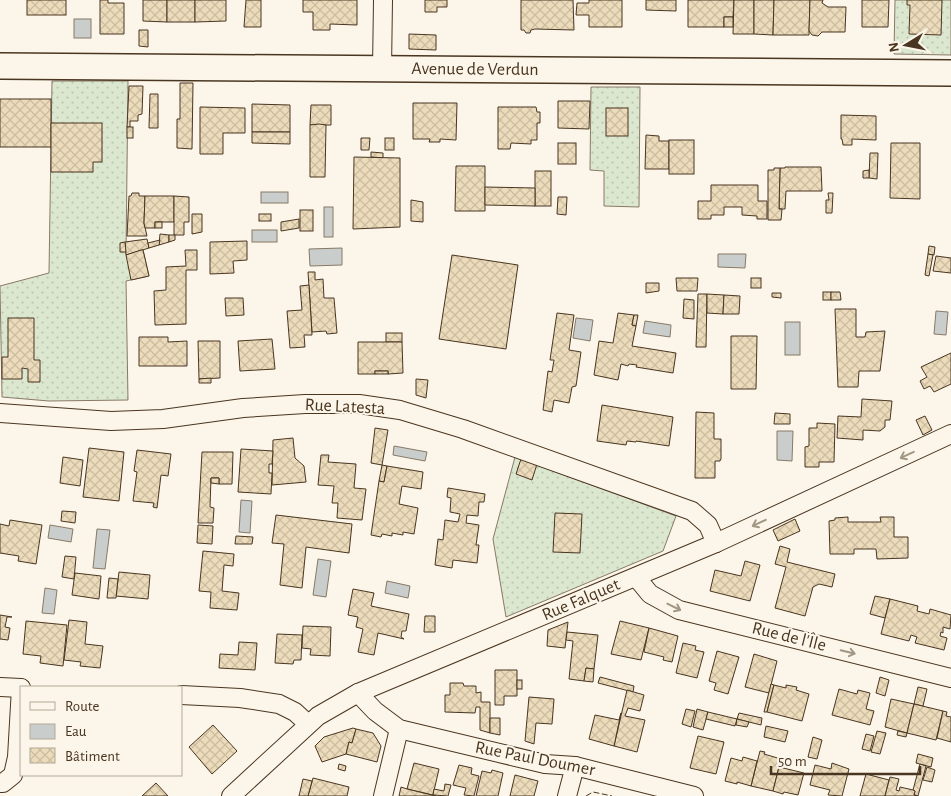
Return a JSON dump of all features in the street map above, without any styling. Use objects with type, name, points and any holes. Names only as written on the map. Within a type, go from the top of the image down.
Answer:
[{"type":"street","points":[[382,69],[383,0]]},
{"type":"street","name":"Avenue de Verdun","points":[[0,66],[951,74]]},
{"type":"street","name":"Rue Latesta","points":[[0,412],[112,421],[163,419],[243,408],[304,404],[359,404],[400,410],[464,429],[692,511],[708,525],[716,543]]},
{"type":"street","name":"Rue Falquet","points":[[231,796],[308,724],[318,716],[358,693],[716,543],[951,434]]},
{"type":"street","name":"Rue de l'Île","points":[[636,577],[650,594],[679,610],[951,678]]},
{"type":"street","points":[[0,687],[20,688]]},
{"type":"street","name":"Rue Paul Doumer","points":[[358,693],[375,712],[400,729],[544,764],[575,766],[694,796]]},
{"type":"street","points":[[182,695],[240,698],[279,704],[295,712],[308,724]]},
{"type":"street","points":[[0,783],[3,783],[13,775],[20,702]]},
{"type":"street","points":[[383,796],[400,729]]},
{"type":"street","points":[[567,796],[575,766]]},
{"type":"green space","points":[[895,0],[951,0],[951,55],[894,54]]},
{"type":"green space","points":[[52,81],[128,81],[126,254],[143,250],[149,276],[126,281],[128,400],[49,401],[2,397],[0,286],[49,273]]},
{"type":"green space","points":[[591,87],[640,87],[639,207],[604,206],[604,171],[590,170]]},
{"type":"green space","points":[[515,457],[676,516],[663,551],[506,617],[493,539]]},
{"type":"water","points":[[74,19],[91,19],[91,38],[74,38]]},
{"type":"water","points":[[261,192],[288,192],[288,203],[261,203]]},
{"type":"water","points":[[324,207],[333,207],[333,237],[324,237]]},
{"type":"water","points":[[252,230],[277,230],[277,242],[252,242]]},
{"type":"water","points":[[342,248],[342,265],[310,266],[309,249]]},
{"type":"water","points":[[718,254],[746,254],[745,268],[718,267]]},
{"type":"water","points":[[936,311],[948,312],[946,335],[934,334]]},
{"type":"water","points":[[576,318],[593,320],[590,341],[573,338]]},
{"type":"water","points":[[645,321],[671,325],[670,337],[643,333]]},
{"type":"water","points":[[785,322],[800,322],[800,355],[785,355]]},
{"type":"water","points":[[777,431],[793,431],[792,461],[777,460]]},
{"type":"water","points":[[394,446],[427,452],[425,461],[393,455]]},
{"type":"water","points":[[241,500],[252,501],[250,533],[239,532]]},
{"type":"water","points":[[50,525],[73,529],[71,542],[48,538]]},
{"type":"water","points":[[97,529],[110,530],[105,569],[93,568]]},
{"type":"water","points":[[318,559],[331,561],[326,597],[313,595]]},
{"type":"water","points":[[387,581],[410,586],[408,598],[385,593]]},
{"type":"water","points":[[45,588],[57,590],[54,614],[42,613]]},
{"type":"building","points":[[27,0],[66,0],[66,15],[27,15]]},
{"type":"building","points":[[100,0],[108,0],[108,3],[124,3],[124,34],[100,34]]},
{"type":"building","points":[[143,0],[167,0],[167,22],[143,21]]},
{"type":"building","points":[[167,0],[195,0],[195,22],[167,22]]},
{"type":"building","points":[[195,0],[226,0],[226,21],[195,22]]},
{"type":"building","points":[[246,0],[261,0],[261,27],[244,27]]},
{"type":"building","points":[[303,0],[357,0],[357,25],[330,24],[330,30],[313,30],[313,12],[303,12]]},
{"type":"building","points":[[425,0],[447,0],[447,7],[437,7],[437,12],[425,12]]},
{"type":"building","points":[[521,0],[573,0],[574,30],[535,29],[531,30],[530,33],[526,33],[524,30],[521,30]]},
{"type":"building","points":[[589,0],[622,0],[622,27],[589,27],[589,15],[576,15],[577,3],[589,3]]},
{"type":"building","points":[[646,0],[676,0],[676,11],[646,10]]},
{"type":"building","points":[[688,0],[734,0],[733,17],[724,17],[724,27],[688,27]]},
{"type":"building","points":[[734,0],[754,0],[754,34],[733,34]]},
{"type":"building","points":[[754,0],[774,0],[773,35],[754,34]]},
{"type":"building","points":[[774,0],[810,0],[809,35],[773,35]]},
{"type":"building","points":[[810,0],[823,0],[822,3],[828,7],[846,7],[845,32],[822,32],[818,36],[812,35],[809,31]]},
{"type":"building","points":[[862,0],[889,0],[888,27],[862,27]]},
{"type":"building","points":[[907,0],[942,0],[941,35],[909,34],[910,5],[907,5]]},
{"type":"building","points":[[724,17],[733,17],[733,27],[724,27]]},
{"type":"building","points":[[139,30],[148,30],[148,47],[139,46]]},
{"type":"building","points":[[409,34],[436,35],[436,50],[409,49]]},
{"type":"building","points":[[180,83],[193,83],[192,149],[177,148],[177,119],[180,119]]},
{"type":"building","points":[[129,86],[143,86],[142,114],[138,115],[138,121],[130,121],[130,127],[127,127]]},
{"type":"building","points":[[150,94],[158,94],[158,128],[149,128]]},
{"type":"building","points":[[0,99],[51,99],[51,147],[0,147]]},
{"type":"building","points":[[558,101],[590,101],[589,129],[558,128]]},
{"type":"building","points":[[413,103],[457,103],[456,140],[440,139],[440,142],[429,142],[430,139],[413,139]]},
{"type":"building","points":[[252,104],[290,105],[290,132],[252,132]]},
{"type":"building","points":[[311,105],[331,105],[331,125],[310,125]]},
{"type":"building","points":[[200,107],[245,108],[245,133],[223,133],[223,154],[200,154]]},
{"type":"building","points":[[498,107],[536,107],[537,112],[540,112],[540,123],[537,123],[537,140],[531,140],[531,144],[511,143],[510,149],[498,149]]},
{"type":"building","points":[[606,108],[628,108],[628,136],[606,136]]},
{"type":"building","points":[[841,115],[876,116],[876,140],[852,139],[852,145],[843,145],[841,139]]},
{"type":"building","points":[[51,123],[102,123],[102,162],[93,162],[93,172],[51,172]]},
{"type":"building","points":[[310,125],[326,125],[325,177],[310,177]]},
{"type":"building","points":[[127,127],[133,127],[133,138],[127,138]]},
{"type":"building","points":[[252,132],[290,132],[290,144],[252,143]]},
{"type":"building","points":[[646,135],[659,136],[659,141],[669,141],[669,169],[645,169]]},
{"type":"building","points":[[361,138],[370,138],[369,150],[361,150]]},
{"type":"building","points":[[385,138],[394,138],[394,150],[385,150]]},
{"type":"building","points":[[669,140],[694,140],[694,174],[669,174]]},
{"type":"building","points":[[558,143],[576,143],[576,164],[558,164]]},
{"type":"building","points":[[891,143],[920,143],[920,199],[890,198]]},
{"type":"building","points":[[371,152],[383,153],[383,158],[371,157]]},
{"type":"building","points":[[870,153],[878,153],[877,179],[869,178]]},
{"type":"building","points":[[354,157],[400,158],[400,227],[353,229]]},
{"type":"building","points":[[456,166],[485,166],[485,211],[455,211]]},
{"type":"building","points":[[821,167],[822,191],[786,191],[785,209],[779,209],[780,168]]},
{"type":"building","points":[[774,168],[780,168],[779,209],[782,209],[781,220],[768,220],[768,170],[774,170]]},
{"type":"building","points":[[869,170],[869,178],[863,178],[863,171]]},
{"type":"building","points":[[535,171],[551,171],[551,206],[535,206]]},
{"type":"building","points":[[711,185],[758,185],[758,201],[767,201],[767,219],[757,219],[757,216],[742,215],[742,207],[724,207],[724,215],[711,215],[711,219],[698,219],[698,201],[711,201]]},
{"type":"building","points":[[485,187],[535,188],[535,206],[485,205]]},
{"type":"building","points":[[132,193],[139,193],[139,196],[145,196],[144,223],[147,236],[127,236],[129,196]]},
{"type":"building","points":[[828,193],[833,193],[832,213],[826,213],[826,200],[829,200]]},
{"type":"building","points":[[145,196],[174,196],[174,222],[155,222],[155,228],[145,228]]},
{"type":"building","points":[[174,196],[189,197],[189,222],[184,222],[184,235],[174,235]]},
{"type":"building","points":[[558,197],[567,197],[566,215],[557,214]]},
{"type":"building","points":[[411,200],[423,202],[423,222],[411,221]]},
{"type":"building","points":[[300,210],[313,210],[313,231],[300,231]]},
{"type":"building","points":[[192,214],[202,214],[202,232],[192,234]]},
{"type":"building","points":[[259,214],[271,214],[271,221],[259,221]]},
{"type":"building","points":[[299,219],[299,228],[281,231],[281,222]]},
{"type":"building","points":[[155,222],[162,222],[162,228],[155,228]]},
{"type":"building","points":[[160,234],[169,235],[169,242],[159,245]]},
{"type":"building","points":[[169,235],[175,235],[175,240],[169,242]]},
{"type":"building","points":[[147,239],[149,248],[126,255],[125,242]]},
{"type":"building","points":[[160,240],[159,245],[149,248],[148,243]]},
{"type":"building","points":[[247,241],[247,260],[233,261],[234,273],[210,274],[210,242]]},
{"type":"building","points":[[125,242],[126,252],[120,252],[120,243]]},
{"type":"building","points":[[929,246],[935,247],[934,255],[928,254]]},
{"type":"building","points":[[143,250],[149,276],[131,280],[126,255]]},
{"type":"building","points":[[185,250],[197,250],[197,270],[186,270],[186,324],[155,325],[154,291],[166,290],[166,267],[186,266]]},
{"type":"building","points":[[928,254],[933,255],[929,276],[925,275]]},
{"type":"building","points":[[452,255],[518,265],[506,349],[439,339]]},
{"type":"building","points":[[936,256],[951,258],[951,273],[933,271]]},
{"type":"building","points":[[308,272],[315,272],[315,280],[323,279],[324,298],[334,298],[337,333],[327,334],[326,331],[312,332]]},
{"type":"building","points":[[676,278],[698,278],[697,291],[677,291]]},
{"type":"building","points":[[751,278],[761,278],[761,288],[751,288]]},
{"type":"building","points":[[646,283],[659,283],[659,291],[646,293]]},
{"type":"building","points":[[309,285],[312,335],[304,335],[305,347],[290,348],[287,311],[302,310],[300,286]]},
{"type":"building","points":[[823,292],[831,292],[831,300],[823,300]]},
{"type":"building","points":[[831,292],[840,292],[841,300],[831,300]]},
{"type":"building","points":[[772,293],[781,293],[781,298],[772,297]]},
{"type":"building","points":[[698,294],[707,294],[706,347],[696,347]]},
{"type":"building","points":[[707,294],[724,295],[723,314],[707,313]]},
{"type":"building","points":[[724,295],[740,296],[739,314],[723,314]]},
{"type":"building","points":[[225,298],[243,298],[244,315],[226,316]]},
{"type":"building","points":[[684,299],[694,300],[694,319],[683,318]]},
{"type":"building","points":[[835,309],[856,309],[856,337],[865,337],[866,332],[885,331],[880,371],[859,371],[858,387],[838,387]]},
{"type":"building","points":[[557,313],[574,315],[569,350],[581,352],[576,386],[572,387],[569,403],[554,400],[552,412],[543,410],[548,371],[552,372],[554,360],[550,360]]},
{"type":"building","points":[[618,313],[634,315],[632,325],[636,326],[632,346],[676,353],[673,373],[636,367],[637,365],[629,364],[628,366],[621,364],[618,380],[594,375],[599,341],[613,343]]},
{"type":"building","points":[[634,315],[638,315],[636,326],[632,325]]},
{"type":"building","points":[[8,318],[34,318],[34,360],[40,360],[40,382],[28,382],[28,369],[22,368],[22,379],[2,379],[2,357],[8,357]]},
{"type":"building","points":[[386,333],[402,333],[402,342],[386,342]]},
{"type":"building","points":[[731,336],[757,336],[756,389],[731,389]]},
{"type":"building","points":[[139,337],[168,337],[168,342],[187,341],[187,366],[139,366]]},
{"type":"building","points":[[272,339],[275,369],[240,371],[238,341]]},
{"type":"building","points":[[198,341],[220,341],[220,378],[199,379]]},
{"type":"building","points":[[358,342],[402,342],[403,373],[388,374],[388,371],[375,371],[375,374],[358,374]]},
{"type":"building","points":[[951,353],[951,384],[934,392],[930,386],[924,389],[920,381],[927,377],[921,367]]},
{"type":"building","points":[[375,371],[388,371],[388,374],[375,374]]},
{"type":"building","points":[[211,378],[211,383],[199,383],[199,379]]},
{"type":"building","points":[[416,379],[428,380],[426,398],[416,395]]},
{"type":"building","points":[[862,399],[892,401],[890,420],[885,420],[885,427],[880,431],[863,430],[863,440],[837,438],[838,416],[861,417]]},
{"type":"building","points":[[602,405],[673,417],[669,446],[636,441],[627,441],[626,445],[597,441]]},
{"type":"building","points":[[696,412],[714,413],[714,439],[721,439],[721,459],[720,461],[715,461],[715,478],[695,478]]},
{"type":"building","points":[[775,413],[790,414],[790,424],[774,424]]},
{"type":"building","points":[[925,416],[932,430],[923,435],[916,420]]},
{"type":"building","points":[[817,423],[835,424],[834,462],[819,462],[819,467],[805,467],[805,447],[809,446],[809,428],[817,428]]},
{"type":"building","points":[[375,428],[388,430],[382,465],[371,463]]},
{"type":"building","points":[[293,438],[295,458],[304,466],[306,482],[272,485],[273,440]]},
{"type":"building","points":[[89,448],[124,452],[119,501],[83,497]]},
{"type":"building","points":[[241,449],[273,451],[272,464],[269,464],[269,473],[272,473],[271,494],[238,492]]},
{"type":"building","points":[[137,450],[171,454],[168,476],[161,475],[157,508],[153,507],[154,503],[133,501],[137,472],[134,471]]},
{"type":"building","points":[[202,452],[233,452],[232,484],[219,484],[219,478],[211,478],[210,507],[214,508],[213,523],[198,523]]},
{"type":"building","points":[[321,455],[329,455],[328,462],[356,464],[354,488],[366,489],[362,520],[337,518],[338,503],[332,503],[334,486],[318,485]]},
{"type":"building","points":[[63,457],[83,460],[80,486],[60,483]]},
{"type":"building","points":[[521,459],[537,464],[532,480],[516,474]]},
{"type":"building","points":[[382,465],[387,466],[384,482],[379,481]]},
{"type":"building","points":[[387,466],[423,472],[421,489],[402,486],[399,504],[418,508],[414,534],[403,532],[403,535],[392,533],[392,536],[382,534],[381,537],[371,535],[379,481],[384,482]]},
{"type":"building","points":[[211,478],[219,478],[219,484],[211,483]]},
{"type":"building","points":[[448,488],[485,494],[484,502],[479,502],[478,516],[467,515],[466,523],[479,525],[476,545],[479,545],[477,563],[453,560],[452,568],[435,565],[438,539],[443,540],[445,520],[458,522],[460,514],[450,512],[451,498],[447,497]]},
{"type":"building","points":[[62,511],[76,512],[75,523],[61,521]]},
{"type":"building","points":[[555,513],[582,514],[580,553],[553,552]]},
{"type":"building","points":[[276,515],[352,524],[349,553],[306,547],[302,588],[280,585],[284,544],[272,543]]},
{"type":"building","points":[[848,517],[848,522],[881,522],[880,517],[894,517],[894,537],[908,537],[908,558],[877,559],[876,549],[854,549],[854,554],[830,554],[829,521],[835,520],[835,518]]},
{"type":"building","points":[[795,519],[800,531],[778,541],[773,530]]},
{"type":"building","points":[[10,520],[42,525],[36,564],[18,561],[19,556],[0,553],[0,524],[9,526]]},
{"type":"building","points":[[198,525],[213,526],[212,544],[197,543]]},
{"type":"building","points":[[236,536],[253,537],[252,544],[235,544]]},
{"type":"building","points":[[780,546],[790,549],[787,562],[835,574],[832,587],[819,584],[813,587],[805,616],[775,608],[786,567],[775,564]]},
{"type":"building","points":[[203,551],[234,554],[233,566],[224,565],[222,591],[239,593],[237,610],[210,608],[211,592],[199,591]]},
{"type":"building","points":[[65,556],[76,557],[74,579],[62,577]]},
{"type":"building","points":[[745,561],[760,565],[750,601],[710,591],[715,570],[741,576]]},
{"type":"building","points":[[119,572],[150,575],[148,599],[116,596]]},
{"type":"building","points":[[75,573],[101,576],[99,599],[72,595]]},
{"type":"building","points":[[109,578],[118,579],[116,598],[107,598]]},
{"type":"building","points":[[353,589],[374,593],[371,606],[409,614],[406,631],[402,631],[401,637],[404,639],[378,633],[374,655],[358,652],[363,629],[356,627],[358,617],[348,615]]},
{"type":"building","points":[[875,596],[890,599],[885,618],[870,614]]},
{"type":"building","points":[[890,599],[918,606],[917,611],[929,614],[930,609],[951,615],[950,629],[943,627],[943,633],[941,632],[940,636],[947,638],[944,650],[915,643],[917,637],[911,635],[909,641],[881,634]]},
{"type":"building","points":[[0,615],[12,617],[7,617],[5,627],[10,628],[8,640],[0,639]]},
{"type":"building","points":[[425,616],[435,616],[435,632],[424,632]]},
{"type":"building","points":[[69,620],[87,622],[85,644],[103,646],[100,668],[80,666],[81,662],[64,660]]},
{"type":"building","points":[[26,621],[67,625],[63,666],[40,663],[41,656],[23,654]]},
{"type":"building","points":[[620,621],[649,628],[641,660],[611,654]]},
{"type":"building","points":[[568,622],[565,648],[547,646],[548,630]]},
{"type":"building","points":[[303,626],[331,627],[330,656],[310,655],[311,649],[302,648]]},
{"type":"building","points":[[649,628],[678,636],[672,662],[663,660],[664,657],[644,652]]},
{"type":"building","points":[[567,632],[598,635],[594,669],[586,668],[584,681],[569,679],[573,641],[566,640]]},
{"type":"building","points":[[277,634],[302,635],[301,660],[294,660],[293,664],[275,663]]},
{"type":"building","points":[[239,642],[257,643],[255,670],[219,668],[220,654],[238,655]]},
{"type":"building","points":[[683,643],[696,646],[695,650],[704,652],[697,678],[676,673]]},
{"type":"building","points":[[717,651],[739,657],[728,694],[714,690],[716,683],[709,681]]},
{"type":"building","points":[[754,654],[777,661],[769,693],[745,687]]},
{"type":"building","points":[[586,668],[594,669],[593,682],[584,681]]},
{"type":"building","points":[[495,670],[517,670],[517,696],[504,696],[504,705],[495,705]]},
{"type":"building","points":[[600,677],[634,686],[633,692],[598,683]]},
{"type":"building","points":[[880,677],[889,680],[885,696],[876,693]]},
{"type":"building","points":[[517,680],[522,680],[522,689],[517,689]]},
{"type":"building","points":[[450,683],[476,686],[476,693],[481,692],[481,702],[490,702],[490,733],[480,730],[480,707],[476,707],[475,713],[445,712],[445,695],[450,695]]},
{"type":"building","points":[[771,684],[774,685],[767,712],[764,712]]},
{"type":"building","points":[[774,685],[786,688],[786,685],[797,687],[796,690],[809,694],[802,721],[767,712]]},
{"type":"building","points":[[918,687],[927,689],[923,706],[914,704]]},
{"type":"building","points":[[839,689],[857,694],[858,690],[870,693],[866,709],[874,711],[870,725],[832,715]]},
{"type":"building","points":[[627,690],[644,695],[640,711],[628,708],[625,716],[645,720],[637,752],[614,746]]},
{"type":"building","points":[[529,697],[554,699],[552,724],[536,723],[534,744],[525,741]]},
{"type":"building","points":[[891,699],[914,704],[907,733],[885,727]]},
{"type":"building","points":[[914,704],[943,711],[936,740],[907,733]]},
{"type":"building","points":[[686,709],[695,711],[691,727],[682,724]]},
{"type":"building","points":[[697,709],[708,712],[703,730],[693,727]]},
{"type":"building","points":[[943,711],[947,712],[946,716],[951,717],[951,742],[937,738]]},
{"type":"building","points":[[708,712],[737,719],[735,726],[706,719]]},
{"type":"building","points":[[621,713],[614,746],[589,739],[595,715],[619,720]]},
{"type":"building","points":[[739,713],[762,718],[761,725],[737,719]]},
{"type":"building","points":[[490,718],[500,718],[500,735],[490,733]]},
{"type":"building","points":[[737,719],[749,722],[747,727],[736,725]]},
{"type":"building","points":[[213,725],[237,751],[212,774],[189,747]]},
{"type":"building","points":[[766,726],[788,731],[785,742],[764,737]]},
{"type":"building","points":[[353,728],[356,729],[352,743],[349,742],[346,754],[322,762],[315,746],[324,737]]},
{"type":"building","points":[[356,729],[373,733],[381,746],[377,762],[346,754],[349,742],[352,743]]},
{"type":"building","points":[[877,731],[886,733],[880,754],[871,752]]},
{"type":"building","points":[[898,731],[907,733],[906,737],[897,735]]},
{"type":"building","points":[[866,734],[874,736],[870,751],[862,749]]},
{"type":"building","points":[[698,736],[724,742],[716,774],[690,768]]},
{"type":"building","points":[[813,737],[822,740],[817,759],[808,757]]},
{"type":"building","points":[[760,751],[781,759],[773,791],[751,786]]},
{"type":"building","points":[[918,754],[933,758],[931,767],[916,763]]},
{"type":"building","points":[[743,757],[757,761],[751,786],[725,781],[731,758],[742,761]]},
{"type":"building","points":[[414,763],[439,769],[433,795],[407,789]]},
{"type":"building","points":[[832,763],[849,769],[842,796],[828,795],[830,790],[810,785],[815,765],[831,769]]},
{"type":"building","points":[[339,764],[346,766],[345,771],[338,769]]},
{"type":"building","points":[[920,764],[926,766],[918,796],[914,795],[915,791],[913,790]]},
{"type":"building","points":[[459,765],[472,768],[471,774],[479,776],[474,796],[464,795],[466,788],[453,785]]},
{"type":"building","points":[[779,767],[804,773],[798,795],[773,791]]},
{"type":"building","points":[[927,767],[935,770],[932,782],[923,780]]},
{"type":"building","points":[[492,770],[503,773],[498,796],[476,796],[482,771],[491,773]]},
{"type":"building","points":[[866,774],[889,780],[885,796],[860,796]]},
{"type":"building","points":[[515,775],[538,781],[534,796],[510,796]]},
{"type":"building","points":[[890,777],[899,779],[896,790],[899,791],[900,787],[913,790],[915,791],[914,795],[918,796],[885,796]]},
{"type":"building","points":[[313,778],[349,787],[347,796],[308,796]]},
{"type":"building","points":[[303,779],[312,781],[308,796],[299,796]]},
{"type":"building","points":[[156,783],[168,796],[142,796]]},
{"type":"building","points":[[445,784],[451,785],[448,796],[433,795],[434,789],[444,791]]},
{"type":"building","points":[[401,787],[407,789],[436,796],[399,796]]},
{"type":"fence","points":[[586,796],[593,792],[612,796]]}]
